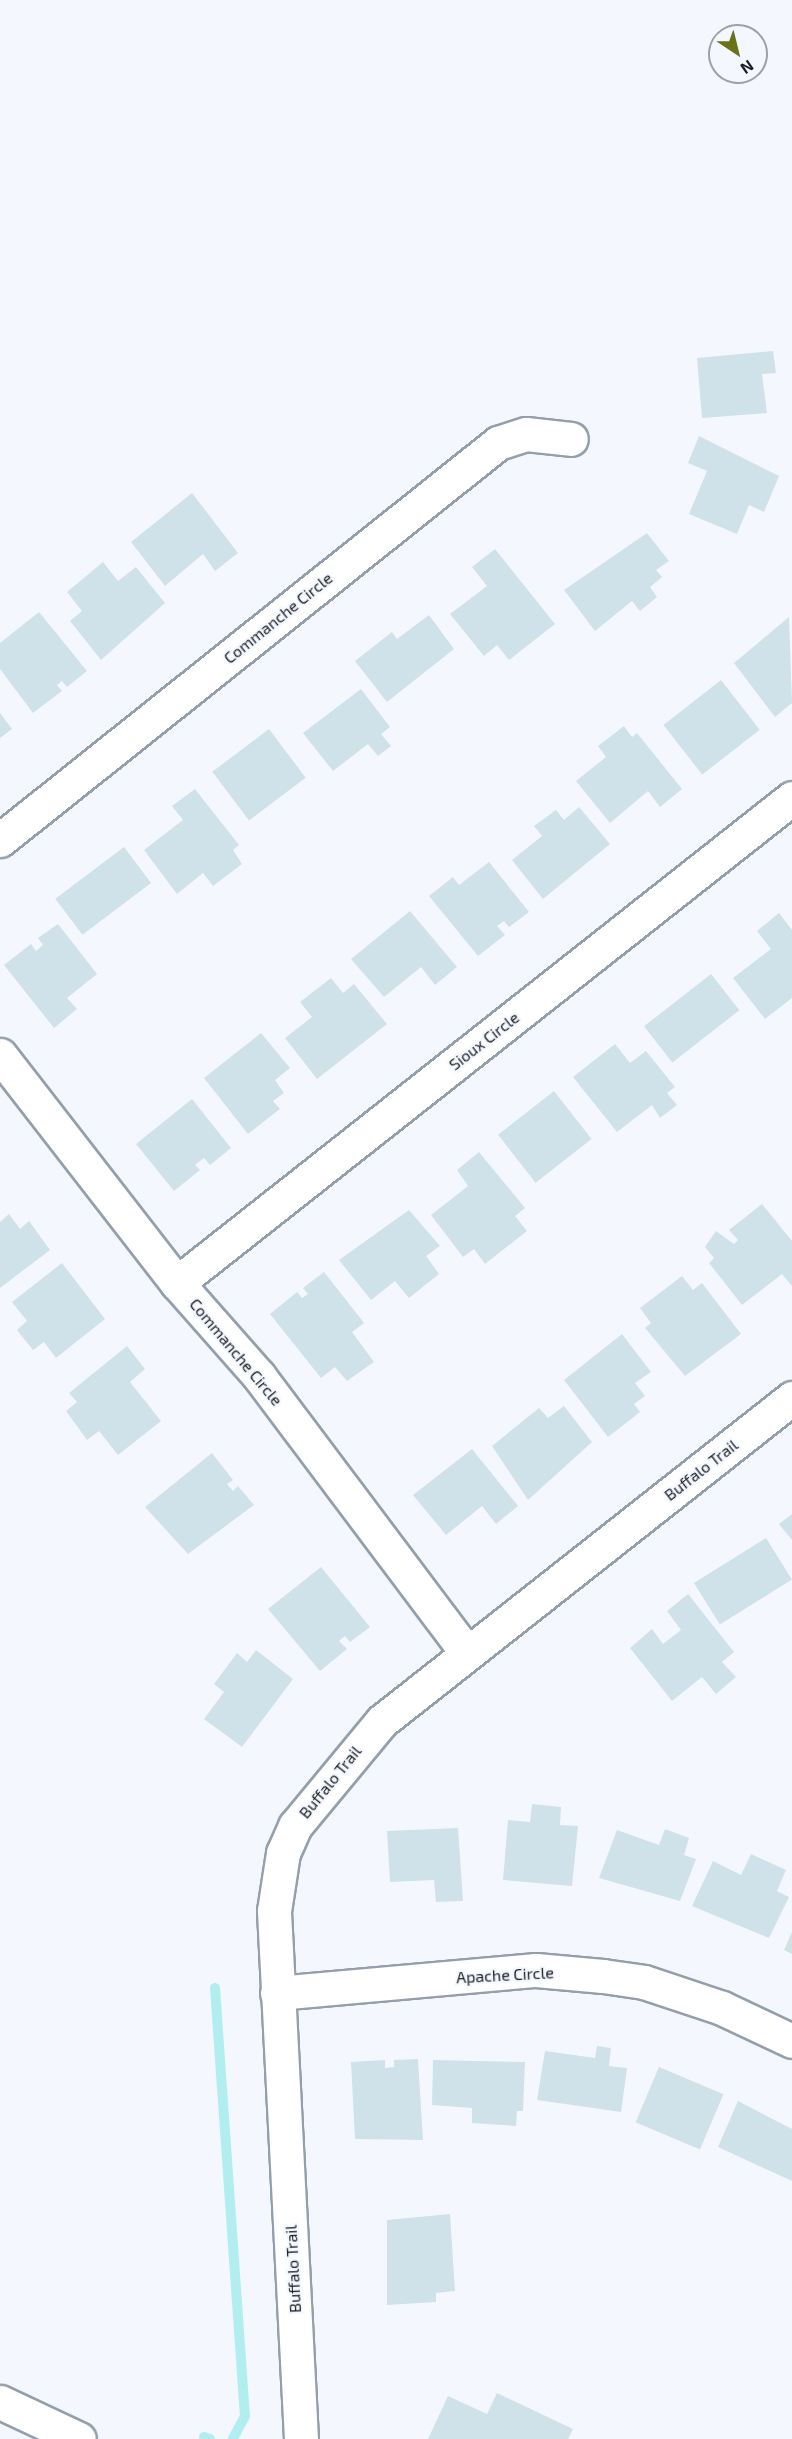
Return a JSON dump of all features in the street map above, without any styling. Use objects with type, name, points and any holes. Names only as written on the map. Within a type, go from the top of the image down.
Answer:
[{"type":"street","name":"Commanche Circle","points":[[0,840],[498,442],[526,434],[571,439]]},
{"type":"street","name":"Sioux Circle","points":[[177,1283],[792,798]]},
{"type":"street","name":"Commanche Circle","points":[[0,1055],[177,1283],[259,1376],[466,1653]]},
{"type":"street","name":"Buffalo Trail","points":[[301,2439],[278,1993],[275,1883],[296,1826],[375,1728],[466,1653],[792,1398]]},
{"type":"street","name":"Apache Circle","points":[[278,1993],[536,1970],[603,1976],[644,1982],[722,2008],[792,2042]]},
{"type":"street","points":[[0,2402],[60,2435]]},
{"type":"building","points":[[773,351],[776,373],[762,374],[767,413],[702,418],[697,358]]},
{"type":"building","points":[[699,436],[779,476],[764,512],[749,505],[737,534],[689,514],[707,471],[688,463]]},
{"type":"building","points":[[192,493],[238,553],[215,571],[203,554],[165,586],[131,542]]},
{"type":"building","points":[[647,533],[669,561],[656,570],[662,577],[650,587],[657,597],[640,611],[632,601],[595,631],[564,590]]},
{"type":"building","points":[[495,549],[555,624],[509,660],[497,645],[484,656],[450,614],[487,586],[472,567]]},
{"type":"building","points":[[103,562],[118,581],[136,567],[165,603],[101,660],[70,621],[82,611],[67,592]]},
{"type":"building","points":[[39,612],[87,671],[67,687],[62,681],[57,685],[62,691],[33,713],[0,669],[0,643]]},
{"type":"building","points":[[429,615],[454,649],[387,702],[355,661],[392,632],[397,639]]},
{"type":"building","points":[[789,617],[792,703],[775,717],[734,663]]},
{"type":"building","points":[[721,680],[760,730],[702,775],[663,725]]},
{"type":"building","points":[[361,689],[390,727],[381,734],[391,746],[378,756],[368,744],[333,771],[303,733]]},
{"type":"building","points":[[0,713],[12,729],[0,738]]},
{"type":"building","points":[[624,726],[632,737],[637,733],[682,789],[660,807],[648,791],[610,823],[576,781],[606,757],[598,746]]},
{"type":"building","points":[[269,729],[306,778],[249,820],[212,772]]},
{"type":"building","points":[[195,789],[239,845],[233,850],[242,864],[213,886],[203,873],[177,894],[144,850],[183,820],[172,806]]},
{"type":"building","points":[[579,807],[610,844],[543,899],[512,860],[542,836],[534,826],[556,810],[564,820]]},
{"type":"building","points":[[124,847],[151,883],[82,935],[55,899]]},
{"type":"building","points":[[489,862],[529,912],[509,927],[504,921],[497,926],[505,935],[478,956],[429,896],[453,877],[459,885]]},
{"type":"building","points":[[410,911],[457,967],[435,985],[421,967],[384,997],[351,959]]},
{"type":"building","points":[[779,913],[792,930],[792,998],[765,1019],[733,978],[771,949],[757,931]]},
{"type":"building","points":[[58,924],[97,974],[67,998],[77,1009],[54,1028],[4,965],[31,944],[36,951],[43,945],[38,938]]},
{"type":"building","points":[[711,974],[739,1010],[672,1063],[644,1026]]},
{"type":"building","points":[[331,978],[343,993],[354,984],[387,1024],[317,1079],[285,1038],[312,1017],[300,1002]]},
{"type":"building","points":[[261,1033],[290,1068],[275,1080],[284,1093],[273,1101],[280,1109],[248,1134],[204,1078]]},
{"type":"building","points":[[615,1044],[630,1063],[646,1051],[675,1087],[667,1093],[677,1105],[660,1118],[652,1105],[617,1132],[573,1077]]},
{"type":"building","points":[[554,1091],[592,1139],[536,1183],[498,1135]]},
{"type":"building","points":[[192,1099],[231,1148],[210,1165],[204,1158],[195,1165],[200,1170],[174,1191],[136,1144]]},
{"type":"building","points":[[479,1152],[525,1208],[515,1216],[527,1231],[485,1264],[474,1249],[463,1257],[431,1215],[468,1186],[457,1170]]},
{"type":"building","points":[[762,1204],[792,1241],[792,1286],[782,1274],[742,1305],[709,1263],[714,1258],[705,1247],[716,1231],[734,1244],[738,1240],[729,1230]]},
{"type":"building","points":[[409,1210],[440,1246],[426,1256],[439,1274],[409,1298],[395,1281],[371,1300],[339,1260]]},
{"type":"building","points":[[9,1214],[20,1229],[29,1221],[50,1250],[0,1288],[0,1222]]},
{"type":"building","points":[[62,1263],[105,1319],[56,1358],[44,1342],[33,1350],[17,1330],[27,1321],[12,1302]]},
{"type":"building","points":[[324,1272],[364,1323],[352,1332],[374,1362],[347,1381],[335,1367],[321,1378],[270,1314],[297,1292],[302,1298],[308,1294],[303,1288]]},
{"type":"building","points":[[682,1276],[693,1290],[702,1283],[741,1334],[685,1376],[645,1328],[651,1323],[640,1308]]},
{"type":"building","points":[[622,1334],[651,1372],[635,1383],[645,1396],[634,1404],[640,1412],[608,1437],[564,1380]]},
{"type":"building","points":[[127,1346],[145,1369],[130,1382],[161,1421],[118,1455],[99,1431],[87,1440],[66,1411],[77,1402],[69,1393]]},
{"type":"building","points":[[564,1406],[592,1442],[528,1500],[492,1446],[539,1408],[548,1418]]},
{"type":"building","points":[[472,1449],[518,1506],[496,1524],[482,1506],[446,1535],[413,1495]]},
{"type":"building","points":[[212,1453],[233,1480],[227,1484],[233,1491],[238,1486],[254,1505],[188,1554],[145,1507]]},
{"type":"building","points":[[792,1514],[792,1540],[779,1524]]},
{"type":"building","points":[[766,1538],[792,1580],[720,1625],[694,1583]]},
{"type":"building","points":[[321,1567],[370,1627],[350,1642],[345,1636],[339,1641],[347,1649],[320,1671],[268,1609]]},
{"type":"building","points":[[688,1594],[734,1652],[722,1662],[736,1677],[716,1694],[702,1677],[672,1701],[630,1648],[652,1629],[663,1644],[681,1630],[667,1611]]},
{"type":"building","points":[[256,1650],[293,1679],[242,1747],[204,1719],[224,1692],[214,1684],[237,1653],[247,1662]]},
{"type":"building","points":[[532,1804],[561,1807],[560,1825],[578,1826],[572,1886],[503,1880],[508,1820],[530,1822]]},
{"type":"building","points":[[458,1828],[463,1901],[436,1902],[434,1880],[390,1882],[387,1831]]},
{"type":"building","points":[[665,1829],[689,1838],[684,1855],[696,1859],[680,1901],[599,1878],[617,1830],[659,1845]]},
{"type":"building","points":[[751,1854],[786,1870],[777,1891],[789,1897],[769,1938],[692,1906],[713,1861],[741,1875]]},
{"type":"building","points":[[792,1932],[792,1954],[784,1950]]},
{"type":"building","points":[[597,2046],[611,2048],[609,2066],[627,2068],[621,2112],[537,2100],[545,2051],[595,2058]]},
{"type":"building","points":[[418,2059],[423,2140],[355,2139],[351,2062],[385,2060],[385,2068],[394,2067],[394,2060]]},
{"type":"building","points":[[433,2060],[525,2062],[523,2111],[517,2111],[516,2126],[472,2123],[472,2108],[432,2105]]},
{"type":"building","points":[[659,2067],[723,2094],[700,2150],[636,2122]]},
{"type":"building","points":[[738,2101],[792,2129],[792,2181],[718,2147]]},
{"type":"building","points":[[450,2214],[455,2291],[436,2293],[436,2302],[387,2305],[387,2220]]},
{"type":"building","points":[[497,2393],[573,2429],[568,2439],[428,2439],[448,2396],[487,2414]]},
{"type":"waterway","points":[[215,1988],[245,2416],[233,2439]]},
{"type":"waterway","points":[[204,2437],[210,2439]]}]
